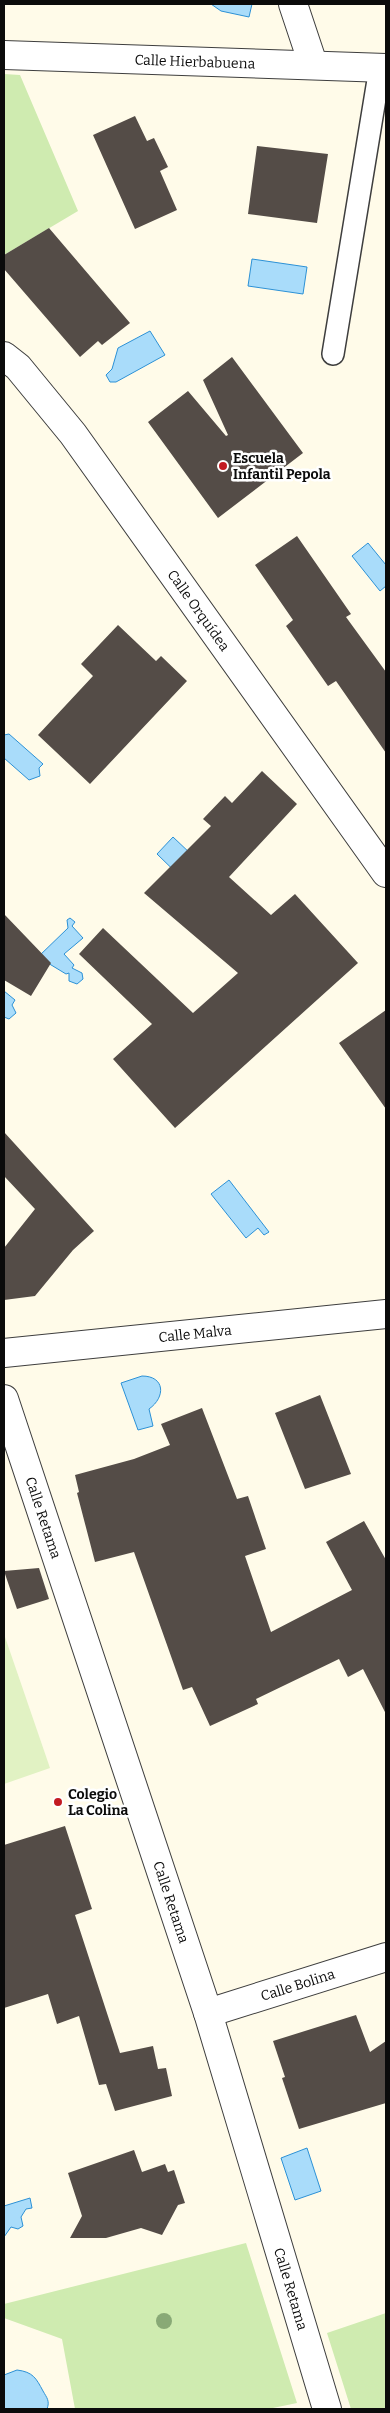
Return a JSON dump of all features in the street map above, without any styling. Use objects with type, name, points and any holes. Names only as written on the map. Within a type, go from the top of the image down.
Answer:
[{"type":"street","points":[[293,4],[313,64]]},
{"type":"street","name":"Calle Hierbabuena","points":[[4,55],[313,64],[383,68]]},
{"type":"street","name":"Calle Orquídea","points":[[4,356],[18,367],[73,434],[386,873]]},
{"type":"street","name":"Calle Malva","points":[[4,1353],[386,1314]]},
{"type":"street","name":"Calle Retama","points":[[4,1399],[208,2013],[327,2409]]},
{"type":"street","name":"Calle Bolina","points":[[208,2013],[386,1957]]},
{"type":"lane","points":[[333,354],[383,68]]},
{"type":"green space","points":[[4,74],[20,75],[78,211],[4,255]]},
{"type":"green space","points":[[4,1634],[50,1768],[4,1784]]},
{"type":"green space","points":[[246,2243],[297,2403],[268,2409],[75,2409],[62,2339],[4,2318],[4,2304]]},
{"type":"green space","points":[[386,2313],[386,2409],[351,2409],[327,2333]]},
{"type":"water","points":[[211,4],[252,4],[249,17],[221,11]]},
{"type":"water","points":[[252,259],[307,267],[303,294],[248,286]]},
{"type":"water","points":[[150,331],[165,355],[116,382],[110,382],[106,375],[112,369],[118,348]]},
{"type":"water","points":[[368,543],[386,565],[386,586],[380,591],[352,556]]},
{"type":"water","points":[[9,734],[43,764],[39,768],[40,776],[29,780],[4,758],[4,735]]},
{"type":"water","points":[[173,837],[210,872],[193,889],[157,854]]},
{"type":"water","points":[[70,918],[75,922],[72,926],[83,938],[64,954],[74,965],[72,968],[82,973],[83,979],[77,984],[69,981],[69,973],[66,974],[38,957],[68,928],[67,920]]},
{"type":"water","points":[[4,991],[15,1000],[12,1005],[16,1013],[9,1019],[4,1017]]},
{"type":"water","points":[[229,1180],[269,1232],[264,1235],[258,1228],[246,1238],[211,1194]]},
{"type":"water","points":[[142,1376],[155,1379],[159,1383],[160,1393],[155,1404],[149,1409],[153,1426],[138,1430],[121,1383]]},
{"type":"water","points":[[307,2148],[321,2191],[295,2200],[281,2158]]},
{"type":"water","points":[[30,2198],[32,2208],[26,2209],[21,2217],[23,2226],[18,2229],[11,2227],[4,2237],[4,2206]]},
{"type":"water","points":[[17,2370],[27,2372],[36,2379],[48,2400],[47,2409],[4,2409],[4,2375]]},
{"type":"building","points":[[135,116],[147,141],[154,138],[168,167],[160,171],[177,210],[135,229],[93,135]]},
{"type":"building","points":[[257,146],[328,154],[317,223],[248,214]]},
{"type":"building","points":[[49,228],[130,323],[102,345],[98,341],[80,357],[4,269],[4,255]]},
{"type":"building","points":[[232,357],[303,453],[218,518],[148,422],[188,391],[226,436],[228,435],[203,380]]},
{"type":"building","points":[[297,536],[351,614],[346,617],[386,672],[386,753],[336,681],[328,686],[286,626],[293,620],[255,565]]},
{"type":"building","points":[[118,625],[156,661],[161,656],[187,681],[90,784],[38,735],[93,676],[81,664]]},
{"type":"building","points":[[262,771],[297,804],[229,877],[271,915],[295,894],[358,963],[175,1128],[113,1059],[152,1024],[79,954],[103,928],[193,1013],[238,973],[144,893],[211,826],[203,819],[225,796],[232,803]]},
{"type":"building","points":[[4,914],[51,963],[31,996],[4,980]]},
{"type":"building","points":[[386,1010],[386,1109],[339,1043]]},
{"type":"building","points":[[4,1132],[94,1231],[73,1250],[35,1296],[4,1300],[4,1248],[35,1209],[4,1176]]},
{"type":"building","points":[[320,1395],[351,1474],[305,1489],[275,1413]]},
{"type":"building","points":[[202,1408],[237,1499],[248,1496],[266,1549],[245,1556],[271,1632],[352,1590],[326,1542],[364,1521],[386,1560],[386,1714],[363,1669],[348,1677],[339,1659],[256,1699],[258,1704],[210,1726],[192,1687],[183,1690],[134,1552],[95,1562],[77,1493],[79,1492],[75,1475],[134,1459],[170,1445],[161,1424]]},
{"type":"building","points":[[39,1568],[49,1599],[17,1609],[4,1571]]},
{"type":"building","points":[[65,1826],[92,1909],[75,1915],[120,2053],[153,2046],[158,2069],[166,2068],[172,2096],[115,2111],[106,2084],[99,2085],[79,2016],[57,2024],[48,1994],[4,2008],[4,1845]]},
{"type":"building","points":[[356,2015],[370,2052],[386,2041],[386,2103],[299,2129],[282,2078],[285,2077],[273,2041]]},
{"type":"building","points":[[134,2150],[142,2172],[165,2164],[168,2172],[174,2170],[185,2203],[178,2205],[162,2235],[141,2228],[106,2238],[70,2238],[82,2216],[68,2173]]},
{"type":"place","name":"Escuela Infantil Pepola","points":[[223,466]]},
{"type":"place","name":"Colegio La Colina","points":[[58,1802]]}]
